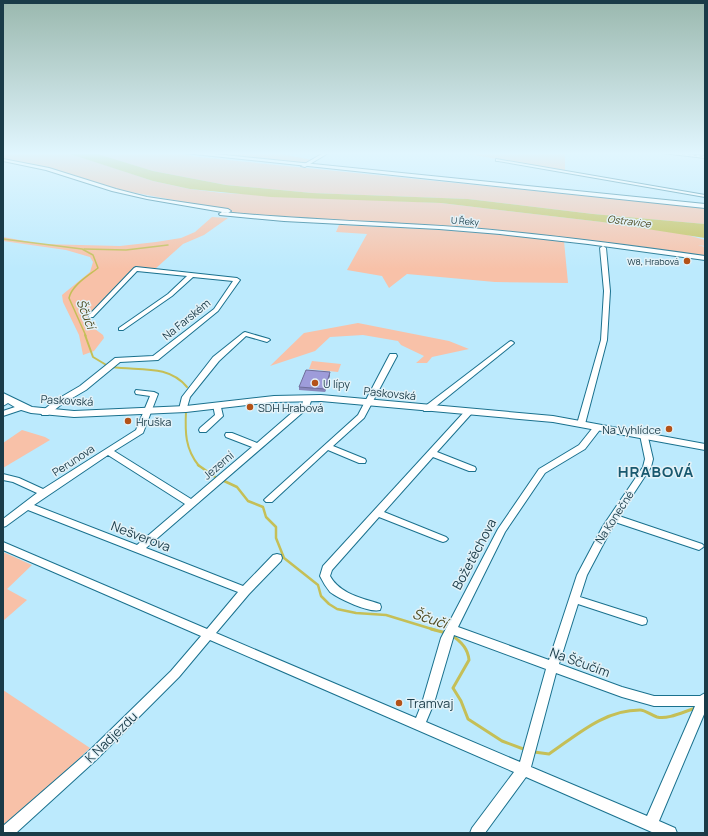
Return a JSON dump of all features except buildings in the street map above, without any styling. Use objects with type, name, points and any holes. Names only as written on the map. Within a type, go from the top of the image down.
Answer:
[{"type":"main road","points":[[554,191],[705,206]]},
{"type":"main road","name":"Paskovská","points":[[5,400],[21,407],[45,413],[74,414],[183,409],[267,399],[308,398],[368,402],[553,419],[705,447]]},
{"type":"street","points":[[118,191],[147,198],[229,211],[239,216]]},
{"type":"street","points":[[676,191],[705,196]]},
{"type":"street","name":"U Řeky","points":[[222,214],[484,231],[705,258]]},
{"type":"street","points":[[582,424],[604,340],[607,291],[603,248]]},
{"type":"street","points":[[91,316],[136,269],[192,274]]},
{"type":"street","points":[[121,329],[170,295],[192,274]]},
{"type":"street","name":"Na Farském","points":[[45,413],[83,388],[110,366],[122,359],[155,358],[216,310],[236,280],[192,274]]},
{"type":"street","points":[[183,409],[186,397],[216,359],[245,334],[267,340]]},
{"type":"street","points":[[427,408],[511,343]]},
{"type":"street","points":[[269,500],[362,416],[393,356]]},
{"type":"street","name":"Perunova","points":[[3,524],[44,494],[140,431],[144,425],[147,411],[154,394],[139,392]]},
{"type":"street","name":"Jezerní","points":[[139,549],[306,405],[308,398]]},
{"type":"street","points":[[202,430],[219,416],[217,405]]},
{"type":"street","points":[[3,414],[21,407]]},
{"type":"street","points":[[376,607],[348,597],[332,587],[325,576],[327,570],[431,453],[464,420],[469,412]]},
{"type":"street","name":"Božetěchova","points":[[419,725],[428,703],[450,632],[501,530],[542,471],[582,447],[598,427]]},
{"type":"street","points":[[229,435],[258,446]]},
{"type":"street","name":"Na Konečné","points":[[528,757],[552,667],[582,575],[594,550],[613,518],[647,467],[648,459],[644,435]]},
{"type":"street","points":[[328,447],[362,461]]},
{"type":"street","points":[[108,452],[192,504]]},
{"type":"street","points":[[431,453],[472,469]]},
{"type":"street","points":[[3,477],[16,480],[44,494]]},
{"type":"street","name":"Nešverova","points":[[28,506],[244,591]]},
{"type":"street","points":[[377,513],[443,539]]},
{"type":"street","points":[[613,518],[699,546]]},
{"type":"street","points":[[3,546],[419,725],[528,757],[670,833]]},
{"type":"street","name":"K Nadjezdu","points":[[6,833],[97,751],[175,674],[244,591],[277,558]]},
{"type":"street","points":[[574,599],[642,621]]},
{"type":"street","name":"Na Ščučím","points":[[450,632],[622,692],[654,701],[704,700]]},
{"type":"street","points":[[651,824],[704,700]]},
{"type":"street","points":[[476,833],[528,757]]},
{"type":"shaded area","points":[[126,191],[206,191],[441,203],[602,222],[684,234],[705,240],[705,246],[698,245],[705,247],[705,258],[470,230],[239,216],[237,214],[222,211],[221,209]]},
{"type":"shaded area","points":[[291,191],[536,191],[705,208],[705,224],[593,214],[468,199]]},
{"type":"shaded area","points":[[212,217],[228,218],[204,235],[183,244],[155,269],[136,267],[89,317],[91,326],[103,335],[104,338],[94,351],[83,355],[79,335],[63,302],[62,295],[90,272],[93,262],[90,257],[66,250],[3,241],[3,237],[41,244],[120,246],[156,242],[181,238],[195,232]]},
{"type":"shaded area","points":[[339,225],[469,231],[564,241],[568,283],[495,282],[407,274],[389,288],[382,276],[347,270],[367,234],[336,232]]},
{"type":"shaded area","points":[[358,323],[449,341],[469,349],[432,357],[427,363],[416,363],[424,356],[401,345],[398,341],[363,335],[330,337],[315,351],[270,366],[304,333]]},
{"type":"shaded area","points":[[312,361],[341,364],[338,372],[309,369]]},
{"type":"shaded area","points":[[22,430],[50,440],[3,468],[3,443]]},
{"type":"shaded area","points":[[3,552],[32,565],[7,589],[27,600],[3,621]]},
{"type":"shaded area","points":[[3,690],[90,748],[3,830]]},
{"type":"water","name":"Ostravice","points":[[210,191],[291,191],[468,199],[593,214],[705,224],[705,238],[602,222],[441,203],[271,197]]},
{"type":"waterway","name":"Ščučí","points":[[3,239],[82,249],[93,255],[98,268],[73,289],[69,298],[86,336]]},
{"type":"waterway","points":[[84,249],[126,250],[168,245]]},
{"type":"waterway","name":"Ščučí","points":[[85,335],[93,357],[108,366]]},
{"type":"waterway","name":"Ščučí","points":[[112,367],[162,372],[171,375],[187,387]]},
{"type":"waterway","name":"Ščučí","points":[[186,411],[188,447],[194,460],[198,465]]},
{"type":"waterway","name":"Ščučí","points":[[198,465],[218,479]]},
{"type":"waterway","name":"Ščučí","points":[[222,480],[237,487],[248,501],[263,507],[266,517],[276,527],[276,538],[284,558],[318,585],[321,596],[329,604],[337,609],[356,613],[386,615],[435,630]]},
{"type":"waterway","name":"Ščučí","points":[[431,629],[446,633]]},
{"type":"waterway","name":"Ščučí","points":[[451,635],[463,645],[469,660],[453,688],[461,701],[468,719],[502,741],[526,750]]},
{"type":"waterway","name":"Ščučí","points":[[534,752],[549,754],[592,725],[615,714],[640,710],[661,718],[676,715],[696,708]]},
{"type":"place","name":"W8, Hrabová","points":[[687,261]]},
{"type":"place","name":"U lípy","points":[[315,383]]},
{"type":"place","name":"SDH Hrabová","points":[[250,407]]},
{"type":"place","name":"Hruška","points":[[128,421]]},
{"type":"place","name":"Na Vyhlídce","points":[[669,429]]},
{"type":"place","name":"Tramvaj","points":[[399,703]]},
{"type":"district","name":"HRABOVÁ","points":[[656,471]]}]
